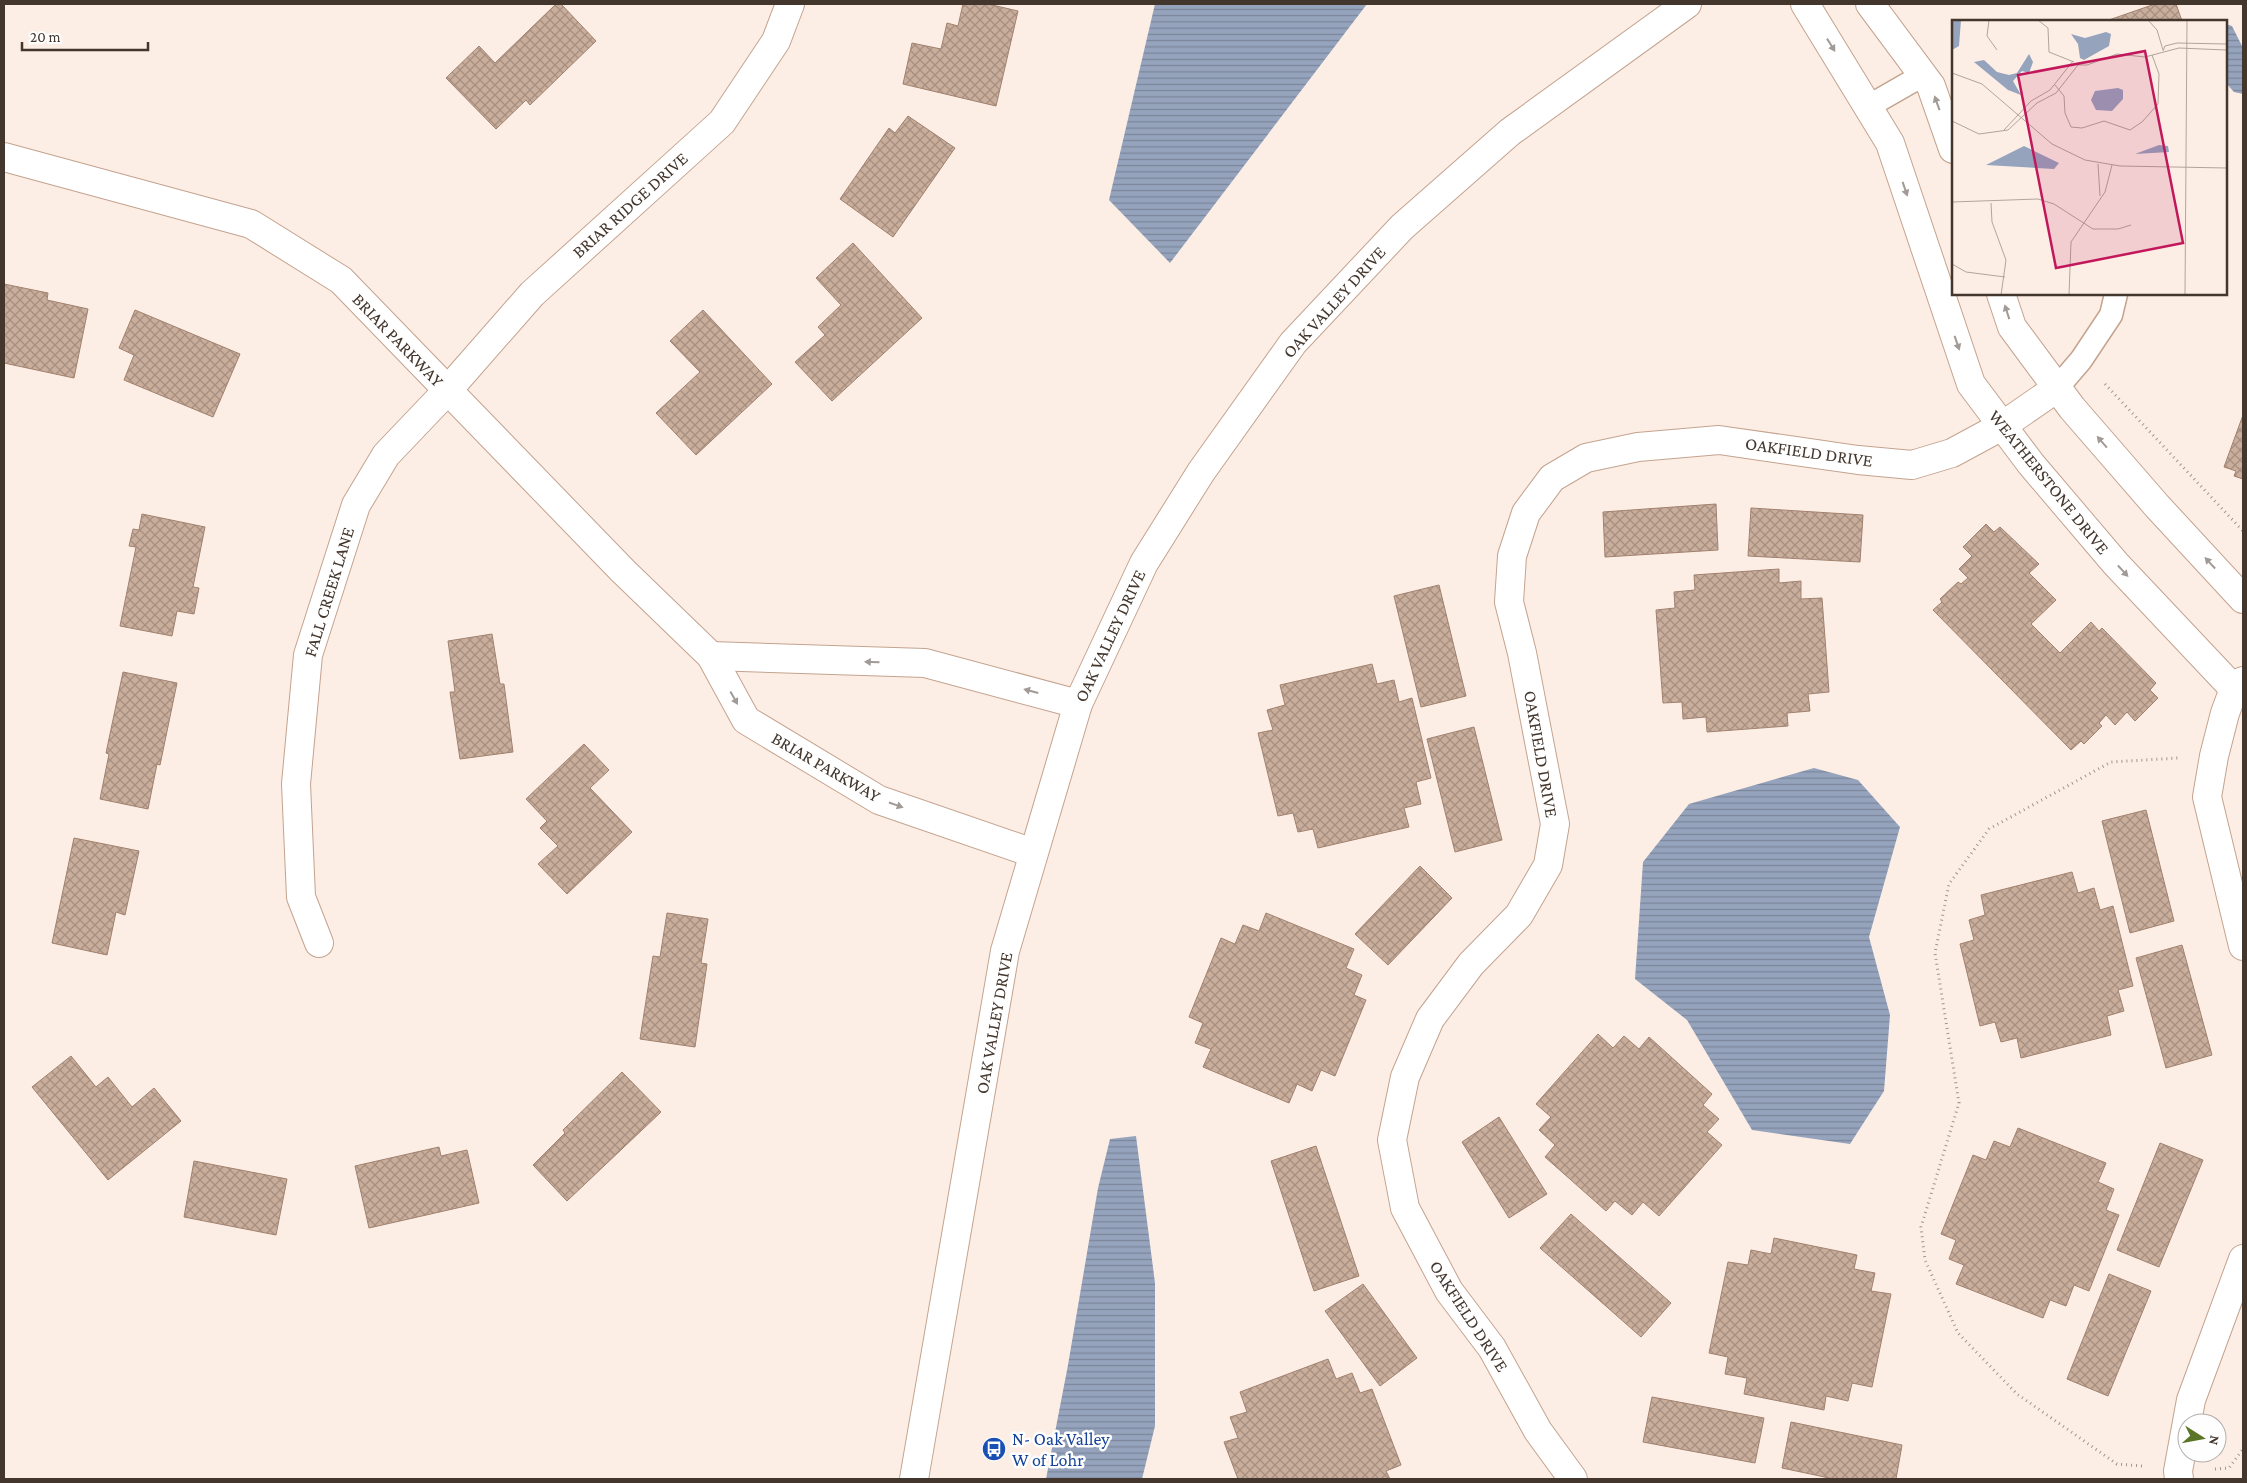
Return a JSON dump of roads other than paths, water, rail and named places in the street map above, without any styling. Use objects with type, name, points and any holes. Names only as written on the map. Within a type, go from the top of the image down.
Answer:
[{"type":"street","name":"BRIAR RIDGE DRIVE","points":[[447,391],[532,294],[722,122],[776,40],[790,4]]},
{"type":"street","name":"OAK VALLEY DRIVE","points":[[914,1479],[1006,952],[1033,853],[1078,704],[1144,563],[1201,472],[1293,343],[1402,227],[1510,132],[1686,4]]},
{"type":"street","name":"WEATHERSTONE DRIVE","points":[[1805,4],[1890,143],[1971,384],[2031,464],[2116,564],[2239,685],[2214,756],[2207,797],[2243,946]]},
{"type":"street","points":[[1870,4],[1931,86],[1952,140]]},
{"type":"street","name":"BRIAR PARKWAY","points":[[4,158],[251,224],[341,280],[623,571],[711,656],[746,720],[879,800],[1033,853]]},
{"type":"street","points":[[2001,295],[2012,327],[2072,408],[2157,506],[2243,599]]},
{"type":"street","name":"OAKFIELD DRIVE","points":[[1573,1479],[1538,1431],[1492,1348],[1448,1291],[1405,1208],[1392,1140],[1405,1077],[1430,1019],[1471,964],[1519,915],[1548,865],[1555,824],[1522,653],[1509,602],[1512,556],[1526,513],[1552,478],[1586,458],[1638,447],[1719,440],[1858,460],[1912,464],[1952,453],[2002,426],[2057,388]]},
{"type":"street","name":"FALL CREEK LANE","points":[[319,943],[301,897],[296,784],[308,655],[356,505],[386,456],[447,391]]},
{"type":"street","points":[[711,656],[925,663],[1078,704]]},
{"type":"street","points":[[2178,1475],[2191,1400],[2243,1259]]},
{"type":"lane","points":[[1869,106],[1923,75]]},
{"type":"lane","points":[[2057,388],[2081,360],[2112,315],[2116,295]]},
{"type":"water","points":[[1155,4],[1367,4],[1170,263],[1109,200]]},
{"type":"water","points":[[2227,24],[2232,26],[2243,48],[2243,94],[2234,92],[2227,84]]},
{"type":"water","points":[[1814,768],[1858,780],[1900,827],[1869,937],[1890,1015],[1884,1091],[1850,1144],[1752,1130],[1687,1020],[1635,979],[1643,862],[1689,804]]},
{"type":"water","points":[[1136,1136],[1155,1283],[1155,1426],[1142,1479],[1046,1479],[1068,1365],[1098,1188],[1110,1139]]},
{"type":"place","name":"N- Oak Valley W of Lohr","points":[[994,1449]]}]
